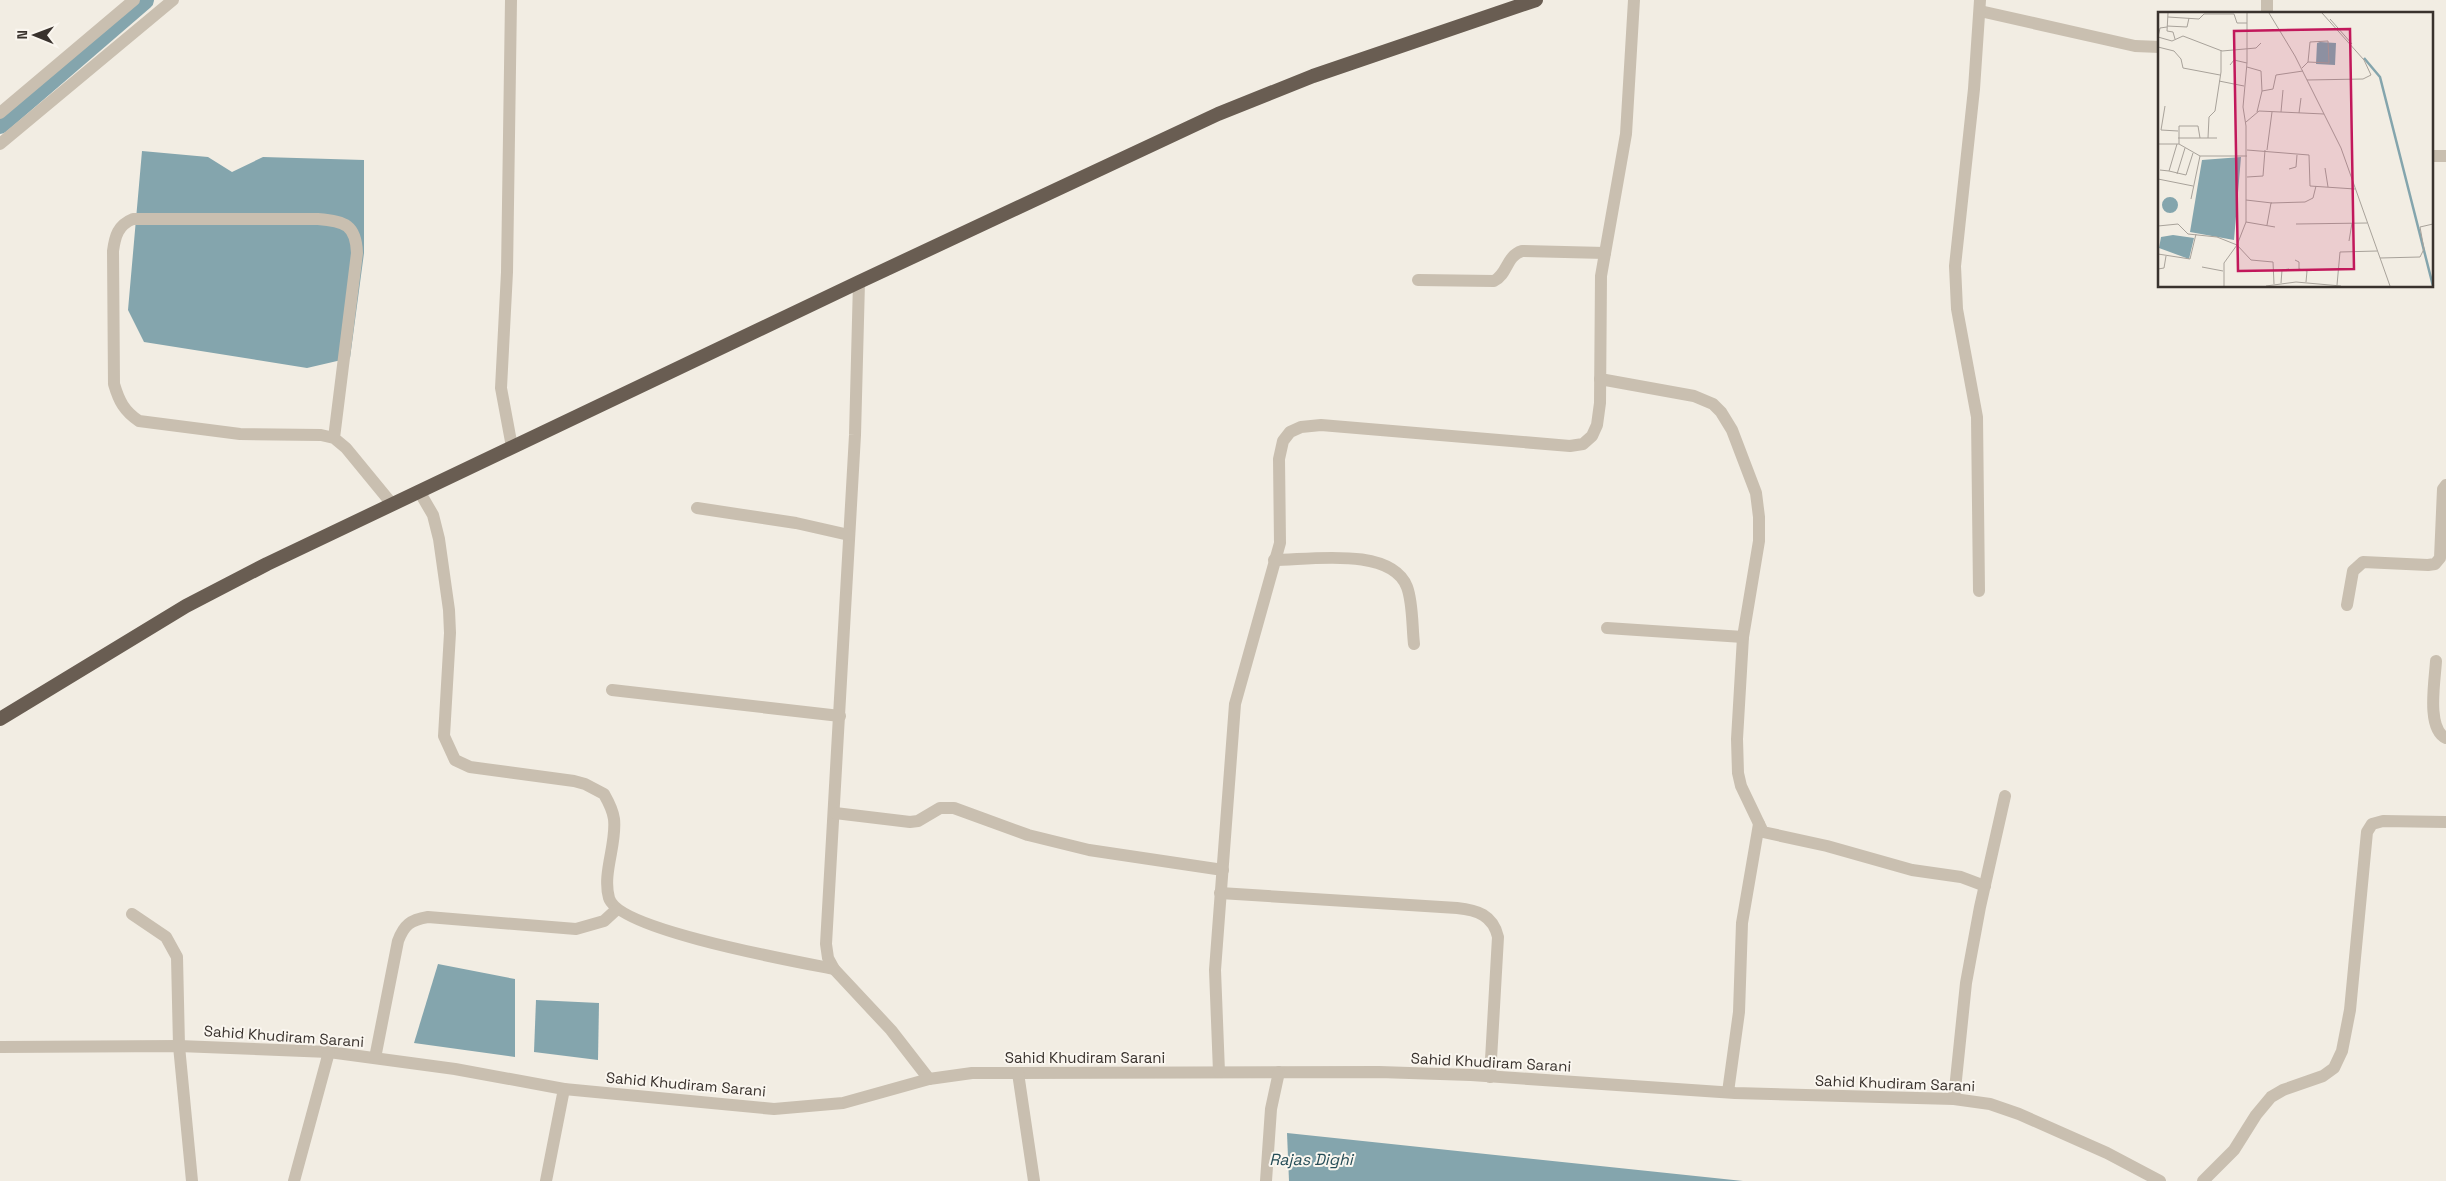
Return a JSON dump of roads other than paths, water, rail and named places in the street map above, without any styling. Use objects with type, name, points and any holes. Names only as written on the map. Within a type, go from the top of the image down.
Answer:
[{"type":"highway","points":[[0,719],[186,606],[419,491],[859,282],[1218,114],[1312,76],[1536,0]]},
{"type":"street","points":[[0,113],[134,0]]},
{"type":"street","points":[[0,144],[174,0]]},
{"type":"street","points":[[511,0],[507,272],[501,388],[512,447]]},
{"type":"street","points":[[1219,1072],[1215,970],[1234,704],[1280,543],[1278,459],[1283,441],[1290,432],[1301,427],[1321,425],[1570,446],[1583,444],[1592,436],[1597,425],[1600,379],[1600,293],[1626,134],[1634,0]]},
{"type":"street","points":[[1979,590],[1977,418],[1958,317],[1955,266],[1974,90],[1980,5],[2135,46],[2158,47]]},
{"type":"street","points":[[334,438],[357,253],[356,238],[349,226],[335,220],[318,219],[133,219],[123,223],[118,231],[113,251],[114,384],[118,398],[126,412],[139,421],[240,434],[321,435],[334,438],[346,448],[392,504]]},
{"type":"street","points":[[1418,280],[1494,281],[1500,278],[1511,257],[1522,252],[1606,253]]},
{"type":"street","points":[[859,282],[856,425],[826,944],[828,958],[834,969],[891,1030],[929,1079]]},
{"type":"street","points":[[1600,379],[1694,396],[1713,404],[1721,412],[1732,430],[1756,494],[1759,540],[1743,637],[1737,740],[1738,773],[1741,786],[1763,832],[1827,846],[1912,870],[1961,878],[1985,886]]},
{"type":"street","points":[[2347,605],[2353,571],[2363,562],[2428,566],[2435,564],[2440,558],[2443,489],[2446,485]]},
{"type":"street","points":[[419,491],[433,515],[439,539],[449,610],[450,633],[444,736],[448,749],[455,760],[470,767],[574,781],[604,794],[614,818],[608,884],[609,899],[616,910],[630,917],[703,941],[834,969]]},
{"type":"street","points":[[697,508],[796,523],[849,535]]},
{"type":"street","points":[[1274,560],[1362,559],[1384,564],[1399,573],[1407,588],[1414,644]]},
{"type":"street","points":[[1607,628],[1743,637]]},
{"type":"street","points":[[2436,661],[2433,718],[2437,730],[2446,738]]},
{"type":"street","points":[[612,690],[840,716]]},
{"type":"street","points":[[1954,1099],[1966,983],[2005,796]]},
{"type":"street","points":[[835,812],[910,822],[918,821],[940,808],[954,808],[1028,835],[1089,850],[1223,870]]},
{"type":"street","points":[[2203,1181],[2234,1150],[2256,1115],[2271,1097],[2283,1090],[2323,1076],[2334,1068],[2342,1051],[2350,1010],[2367,832],[2372,824],[2383,820],[2446,822]]},
{"type":"street","points":[[1728,1092],[1739,1012],[1742,923],[1759,824]]},
{"type":"street","points":[[1220,892],[1472,909],[1484,914],[1495,926],[1498,937],[1490,1077]]},
{"type":"street","points":[[374,1058],[398,941],[403,927],[413,919],[428,917],[576,929],[604,921],[616,910]]},
{"type":"street","points":[[132,914],[166,937],[176,957],[179,1046],[192,1181]]},
{"type":"street","name":"Sahid Khudiram Sarani","points":[[0,1047],[179,1046],[329,1052],[455,1069],[564,1089],[714,1105],[774,1108],[843,1103],[929,1079],[965,1074],[1018,1073],[1279,1072],[1490,1077],[1728,1092],[1954,1099],[1990,1104],[2019,1114],[2107,1153],[2160,1181]]},
{"type":"street","points":[[294,1181],[329,1052]]},
{"type":"street","points":[[1266,1181],[1271,1108],[1279,1072]]},
{"type":"street","points":[[1018,1073],[1034,1181]]},
{"type":"street","points":[[546,1181],[564,1089]]},
{"type":"water","points":[[142,151],[208,157],[232,172],[263,157],[364,160],[364,253],[350,358],[307,368],[144,342],[128,310]]},
{"type":"water","points":[[438,964],[515,979],[515,1057],[414,1043]]},
{"type":"water","points":[[536,1000],[599,1003],[598,1060],[534,1052]]},
{"type":"water","name":"Rajas Dighi","points":[[1287,1133],[1743,1181],[1289,1181]]},
{"type":"waterway","points":[[0,124],[144,0]]}]
